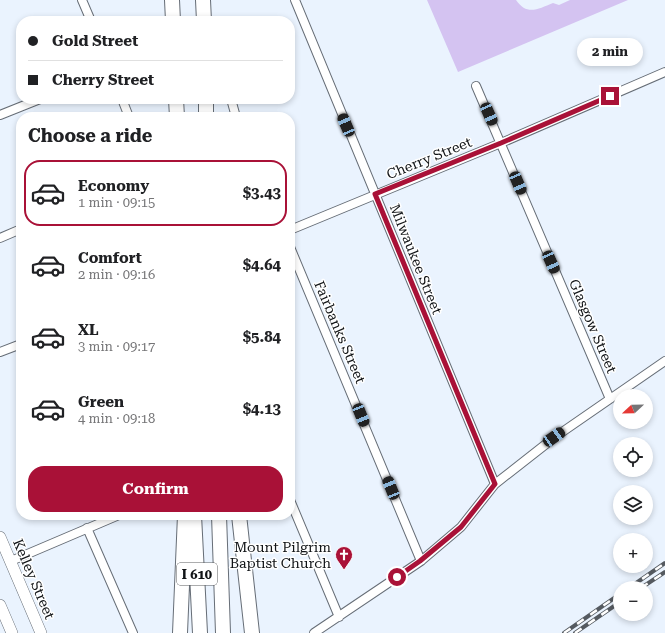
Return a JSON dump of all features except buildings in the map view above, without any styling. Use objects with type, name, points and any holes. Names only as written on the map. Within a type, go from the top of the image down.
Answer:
[{"type":"highway","points":[[172,0],[173,16]]},
{"type":"highway","points":[[203,0],[204,16]]},
{"type":"highway","points":[[180,633],[185,520]]},
{"type":"highway","name":"I 610","points":[[194,520],[200,633]]},
{"type":"highway","name":"I 610","points":[[219,520],[223,633]]},
{"type":"highway","points":[[240,520],[252,633]]},
{"type":"main road","name":"Kelley Street","points":[[0,537],[41,633]]},
{"type":"main road","points":[[0,605],[12,633]]},
{"type":"street","points":[[82,0],[89,16]]},
{"type":"street","name":"Milwaukee Street","points":[[295,0],[495,484]]},
{"type":"street","name":"Cherry Street","points":[[295,228],[501,143],[665,72]]},
{"type":"street","name":"Glasgow Street","points":[[476,86],[610,399]]},
{"type":"street","points":[[0,116],[28,104]]},
{"type":"street","points":[[0,238],[16,231]]},
{"type":"street","name":"Fairbanks Street","points":[[295,259],[420,561]]},
{"type":"street","points":[[0,352],[16,346]]},
{"type":"street","points":[[314,633],[420,561],[461,527],[495,484],[554,437],[665,361]]},
{"type":"street","points":[[295,512],[339,617]]},
{"type":"street","points":[[11,561],[107,520]]},
{"type":"street","points":[[87,528],[133,633]]},
{"type":"shaded area","points":[[427,0],[516,0],[524,8],[533,10],[553,3],[559,5],[570,0],[628,0],[458,72]]},
{"type":"railway","points":[[639,581],[665,563]]},
{"type":"railway","points":[[652,581],[665,572]]},
{"type":"railway","points":[[564,633],[613,599]]},
{"type":"railway","points":[[575,633],[613,607]]},
{"type":"place","name":"Mount Pilgrim Baptist Church","points":[[344,570]]},
{"type":"route","points":[[397,577],[420,561],[461,527],[495,484],[375,194],[501,143],[610,96]]}]
